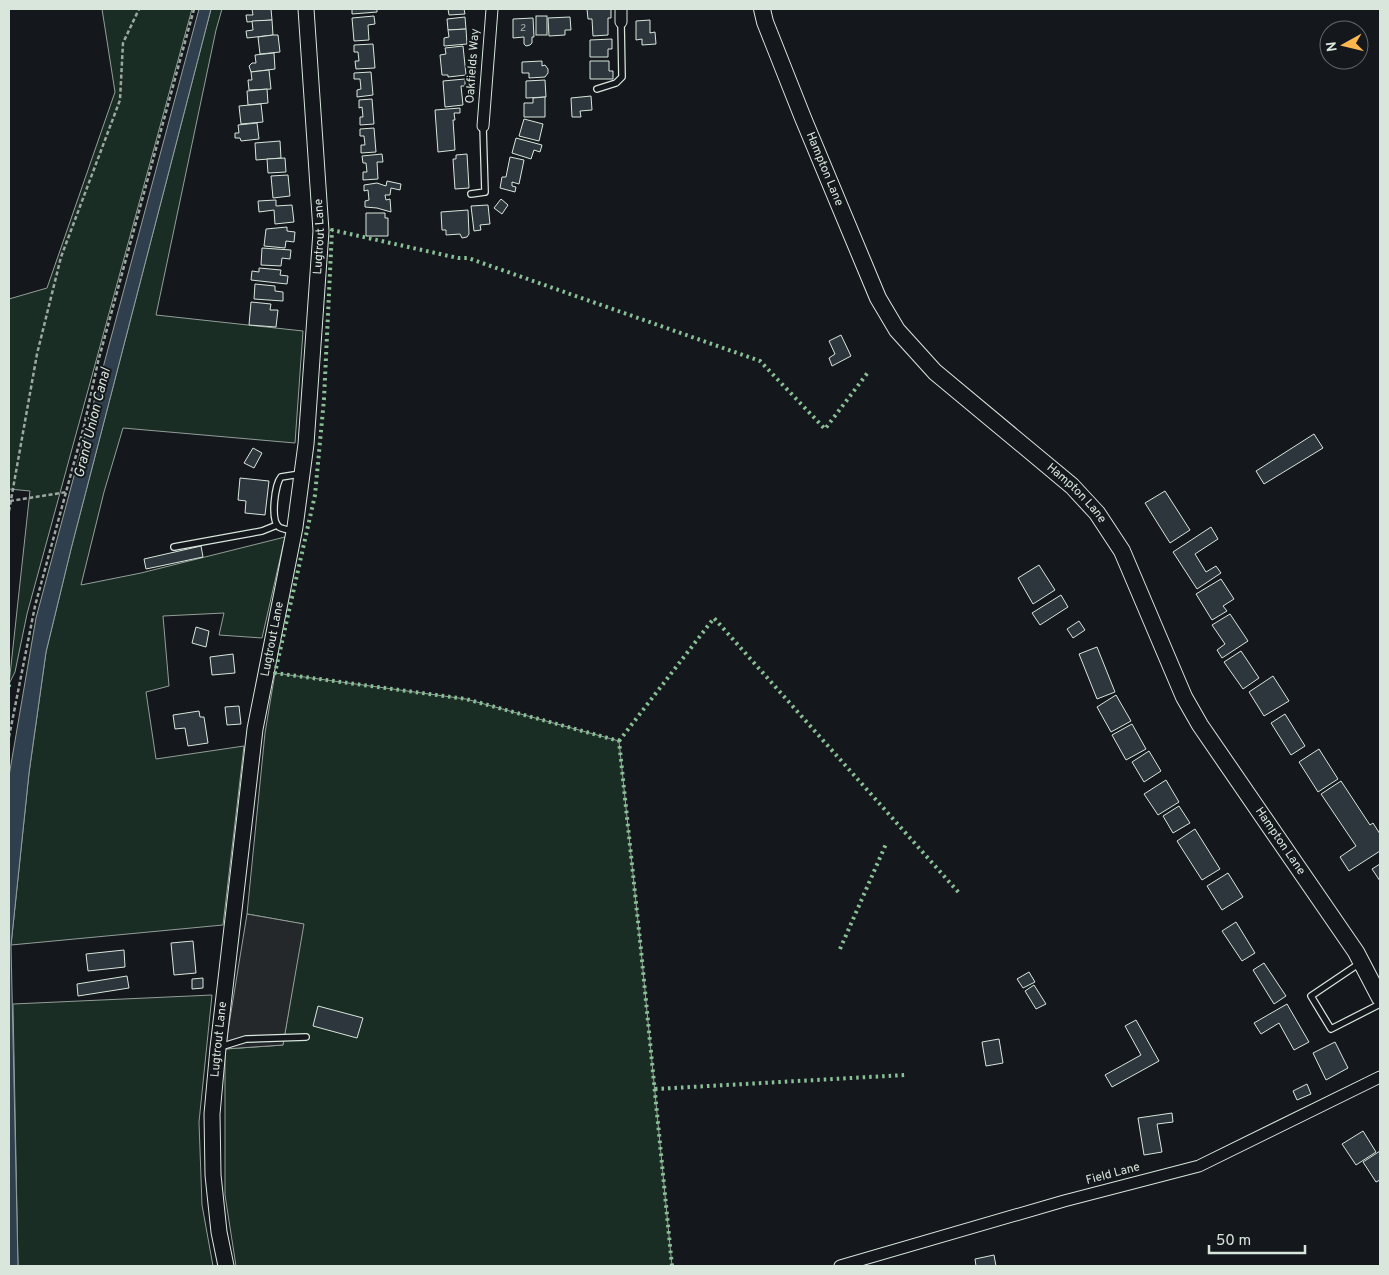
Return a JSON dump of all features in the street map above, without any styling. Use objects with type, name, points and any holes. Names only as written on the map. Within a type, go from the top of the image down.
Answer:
[{"type":"main road","name":"Hampton Lane","points":[[762,9],[803,118],[878,298],[897,330],[935,372],[1072,486],[1097,513],[1122,551],[1184,698],[1200,725],[1362,962],[1380,998]]},
{"type":"street","name":"Lugtrout Lane","points":[[226,1266],[213,1175],[212,1114],[218,1048],[255,728],[294,532],[306,444],[322,231],[306,9]]},
{"type":"street","name":"Oakfields Way","points":[[483,126],[492,9]]},
{"type":"street","points":[[620,9],[622,22]]},
{"type":"street","name":"Field Lane","points":[[840,1266],[1064,1201],[1199,1166],[1380,1077]]},
{"type":"lane","points":[[597,89],[616,83],[622,77],[622,22]]},
{"type":"lane","points":[[471,194],[486,192],[483,126]]},
{"type":"lane","points":[[294,532],[277,525],[274,516],[276,486],[279,479],[285,475],[302,474]]},
{"type":"lane","points":[[174,547],[262,531],[277,525]]},
{"type":"lane","points":[[1362,962],[1311,996],[1331,1029],[1380,1004]]},
{"type":"lane","points":[[218,1048],[246,1040],[306,1037]]},
{"type":"path","points":[[9,511],[37,354],[61,257],[120,100],[123,43],[139,9]]},
{"type":"path","points":[[9,737],[35,606],[67,492],[101,352],[194,9]]},
{"type":"path","points":[[10,501],[67,492]]},
{"type":"green space","points":[[102,9],[192,9],[27,614],[15,672],[9,684],[30,491],[9,489],[9,299],[47,288],[115,92]]},
{"type":"green space","points":[[211,9],[222,9],[156,315],[303,331],[295,443],[123,428],[104,492],[81,585],[141,573],[285,537],[262,638],[219,635],[224,613],[163,616],[169,686],[146,692],[156,759],[244,746],[223,925],[11,945],[29,773],[46,652]]},
{"type":"green space","points":[[275,673],[466,699],[619,741],[672,1266],[236,1266],[225,1195],[225,1049],[283,1045],[303,924],[247,914],[265,733]]},
{"type":"green space","points":[[212,995],[199,1122],[202,1205],[213,1266],[18,1266],[13,1004]]},
{"type":"shaded area","points":[[247,914],[304,924],[283,1045],[225,1049]]},
{"type":"water","name":"Grand Union Canal","points":[[199,9],[211,9],[46,652],[29,773],[11,945],[18,1266],[9,1266],[9,776],[36,618]]},
{"type":"building","points":[[252,9],[271,9],[272,20],[247,22],[246,15],[253,15]]},
{"type":"building","points":[[352,9],[377,9],[377,12],[352,14]]},
{"type":"building","points":[[448,9],[464,9],[465,14],[449,15]]},
{"type":"building","points":[[587,9],[611,9],[611,18],[608,18],[608,35],[593,36],[592,19],[588,19]]},
{"type":"building","points":[[374,16],[375,24],[368,25],[369,40],[354,41],[352,18]]},
{"type":"building","points":[[536,16],[547,16],[547,35],[536,35]]},
{"type":"building","points":[[465,17],[466,29],[448,30],[447,19]]},
{"type":"building","points":[[570,17],[571,30],[565,30],[565,35],[549,36],[548,18]]},
{"type":"building","points":[[533,18],[534,37],[532,37],[532,43],[526,46],[524,44],[524,37],[513,38],[513,19]]},
{"type":"building","points":[[272,20],[273,35],[247,38],[246,31],[253,30],[252,21]]},
{"type":"building","points":[[650,20],[650,33],[655,32],[656,44],[642,45],[642,39],[636,40],[636,21]]},
{"type":"building","points":[[466,29],[467,44],[444,46],[444,38],[449,37],[448,30]]},
{"type":"building","points":[[278,35],[280,52],[260,54],[258,37]]},
{"type":"building","points":[[612,39],[612,49],[608,49],[608,57],[590,57],[590,40]]},
{"type":"building","points":[[373,44],[375,68],[356,69],[355,61],[359,61],[358,52],[354,52],[354,45]]},
{"type":"building","points":[[463,46],[466,75],[448,77],[448,75],[442,75],[440,55],[446,54],[445,48]]},
{"type":"building","points":[[274,53],[275,69],[251,72],[249,66],[252,63],[256,63],[255,55]]},
{"type":"building","points":[[542,61],[542,66],[545,65],[548,69],[545,77],[529,78],[529,73],[522,73],[522,62]]},
{"type":"building","points":[[590,61],[609,61],[609,71],[613,71],[613,79],[590,79]]},
{"type":"building","points":[[269,70],[271,89],[249,90],[248,80],[252,80],[251,72]]},
{"type":"building","points":[[371,72],[373,95],[357,97],[357,90],[361,89],[360,79],[354,79],[354,73]]},
{"type":"building","points":[[465,79],[465,86],[461,86],[463,105],[445,107],[443,81]]},
{"type":"building","points":[[545,80],[546,97],[526,98],[526,81]]},
{"type":"building","points":[[267,89],[268,103],[248,105],[247,91]]},
{"type":"building","points":[[591,96],[592,110],[580,111],[581,117],[572,117],[571,98]]},
{"type":"building","points":[[545,97],[545,117],[524,117],[524,103],[533,103],[533,98]]},
{"type":"building","points":[[372,99],[374,124],[360,125],[360,117],[363,117],[362,107],[359,108],[359,100]]},
{"type":"building","points":[[261,104],[263,122],[241,124],[239,106]]},
{"type":"building","points":[[460,108],[460,113],[454,113],[455,120],[453,120],[455,150],[438,152],[435,110]]},
{"type":"building","points":[[524,119],[543,124],[539,141],[519,136]]},
{"type":"building","points":[[257,123],[259,139],[241,141],[240,138],[235,138],[235,133],[239,133],[238,125]]},
{"type":"building","points":[[374,128],[376,152],[361,153],[361,145],[365,145],[364,136],[360,136],[360,129]]},
{"type":"building","points":[[516,138],[542,145],[540,152],[534,150],[531,159],[512,153]]},
{"type":"building","points":[[280,141],[281,158],[256,160],[255,143]]},
{"type":"building","points":[[382,154],[383,162],[377,162],[378,179],[363,180],[363,172],[367,172],[366,163],[363,163],[362,156]]},
{"type":"building","points":[[467,154],[469,188],[455,189],[453,159],[456,159],[456,155]]},
{"type":"building","points":[[510,157],[524,160],[519,184],[512,182],[512,186],[516,187],[515,192],[500,188],[502,177],[506,177]]},
{"type":"building","points":[[285,158],[286,172],[268,173],[267,159]]},
{"type":"building","points":[[288,175],[290,196],[273,198],[271,176]]},
{"type":"building","points":[[387,181],[401,184],[400,190],[391,188],[390,195],[385,195],[386,200],[390,199],[391,212],[365,207],[365,201],[369,200],[368,190],[364,191],[364,185],[377,183],[386,186]]},
{"type":"building","points":[[501,199],[508,205],[502,214],[494,208]]},
{"type":"building","points":[[276,200],[276,206],[292,205],[294,222],[275,224],[274,210],[259,212],[258,201]]},
{"type":"building","points":[[488,205],[490,224],[480,225],[481,230],[474,231],[471,206]]},
{"type":"building","points":[[468,210],[469,234],[467,237],[462,238],[460,234],[446,235],[446,230],[442,230],[441,212]]},
{"type":"building","points":[[366,213],[385,213],[385,218],[388,218],[388,236],[366,236]]},
{"type":"building","points":[[287,227],[287,231],[295,232],[294,242],[286,241],[285,248],[264,246],[266,229]]},
{"type":"building","points":[[262,248],[291,250],[290,259],[282,258],[281,266],[261,265]]},
{"type":"building","points":[[259,268],[281,270],[280,275],[288,276],[287,284],[251,280],[252,271],[259,272]]},
{"type":"building","points":[[255,284],[275,286],[275,291],[283,292],[283,301],[254,299]]},
{"type":"building","points":[[251,302],[271,304],[270,310],[278,310],[276,327],[249,325]]},
{"type":"building","points":[[841,335],[851,356],[832,366],[829,358],[835,354],[829,341]]},
{"type":"building","points":[[1314,434],[1323,448],[1264,484],[1256,471]]},
{"type":"building","points":[[253,448],[262,453],[254,468],[244,463]]},
{"type":"building","points":[[240,478],[269,481],[265,515],[245,513],[246,501],[238,500]]},
{"type":"building","points":[[1165,491],[1190,530],[1170,543],[1145,503]]},
{"type":"building","points":[[1211,527],[1218,539],[1195,554],[1206,572],[1216,566],[1221,573],[1197,589],[1173,552]]},
{"type":"building","points":[[201,546],[203,557],[146,569],[144,559]]},
{"type":"building","points":[[1039,565],[1055,590],[1033,604],[1018,578]]},
{"type":"building","points":[[1221,579],[1234,599],[1223,606],[1227,611],[1212,620],[1196,594]]},
{"type":"building","points":[[1061,595],[1068,607],[1040,625],[1032,613]]},
{"type":"building","points":[[1230,614],[1248,641],[1222,658],[1217,650],[1225,644],[1212,625]]},
{"type":"building","points":[[1079,621],[1085,630],[1073,638],[1067,629]]},
{"type":"building","points":[[196,627],[209,631],[206,647],[192,643]]},
{"type":"building","points":[[1097,647],[1115,692],[1097,699],[1079,654]]},
{"type":"building","points":[[1241,651],[1259,678],[1243,689],[1224,662]]},
{"type":"building","points":[[233,654],[235,673],[212,675],[210,657]]},
{"type":"building","points":[[1273,676],[1289,701],[1264,716],[1249,692]]},
{"type":"building","points":[[1116,695],[1131,721],[1111,732],[1097,707]]},
{"type":"building","points":[[239,706],[241,724],[227,725],[225,707]]},
{"type":"building","points":[[199,711],[200,717],[204,717],[208,743],[188,746],[185,728],[175,729],[173,715]]},
{"type":"building","points":[[1285,714],[1305,746],[1291,755],[1271,723]]},
{"type":"building","points":[[1132,724],[1146,749],[1126,760],[1112,735]]},
{"type":"building","points":[[1319,749],[1338,779],[1318,792],[1299,762]]},
{"type":"building","points":[[1149,751],[1161,771],[1144,782],[1132,762]]},
{"type":"building","points":[[1166,780],[1179,802],[1158,815],[1144,794]]},
{"type":"building","points":[[1341,781],[1370,825],[1373,823],[1380,834],[1380,851],[1349,871],[1340,857],[1356,846],[1321,794]]},
{"type":"building","points":[[1179,806],[1190,823],[1173,833],[1163,816]]},
{"type":"building","points":[[1195,829],[1220,869],[1202,880],[1177,841]]},
{"type":"building","points":[[1380,864],[1380,881],[1372,869]]},
{"type":"building","points":[[1228,873],[1243,897],[1222,910],[1207,886]]},
{"type":"building","points":[[1236,922],[1255,953],[1242,961],[1222,931]]},
{"type":"building","points":[[193,941],[196,973],[174,975],[171,943]]},
{"type":"building","points":[[124,950],[125,967],[88,971],[86,954]]},
{"type":"building","points":[[1264,963],[1286,996],[1274,1004],[1253,970]]},
{"type":"building","points":[[1029,972],[1035,982],[1023,988],[1017,979]]},
{"type":"building","points":[[127,976],[129,988],[78,996],[77,984]]},
{"type":"building","points":[[203,978],[203,988],[192,989],[192,979]]},
{"type":"building","points":[[1034,985],[1046,1004],[1036,1009],[1025,991]]},
{"type":"building","points":[[1287,1004],[1309,1042],[1294,1050],[1279,1023],[1261,1034],[1254,1023]]},
{"type":"building","points":[[318,1006],[363,1018],[357,1038],[313,1026]]},
{"type":"building","points":[[1136,1020],[1159,1061],[1112,1087],[1105,1075],[1141,1055],[1125,1026]]},
{"type":"building","points":[[999,1039],[1003,1063],[986,1066],[982,1042]]},
{"type":"building","points":[[1335,1042],[1348,1068],[1326,1080],[1313,1053]]},
{"type":"building","points":[[1307,1084],[1311,1094],[1297,1100],[1293,1091]]},
{"type":"building","points":[[1172,1113],[1173,1122],[1157,1124],[1162,1152],[1144,1155],[1138,1118]]},
{"type":"building","points":[[1363,1131],[1376,1152],[1356,1165],[1342,1144]]},
{"type":"building","points":[[1380,1151],[1380,1180],[1376,1182],[1363,1162]]},
{"type":"building","points":[[994,1255],[996,1266],[976,1266],[975,1259]]},
{"type":"hedge","points":[[672,1266],[619,741],[466,699],[275,673],[315,495],[324,399],[332,230],[458,258],[468,258],[760,361],[825,429],[869,371]]},
{"type":"hedge","points":[[619,741],[714,618],[960,894]]},
{"type":"hedge","points":[[840,949],[886,844]]},
{"type":"hedge","points":[[655,1089],[905,1075]]}]
